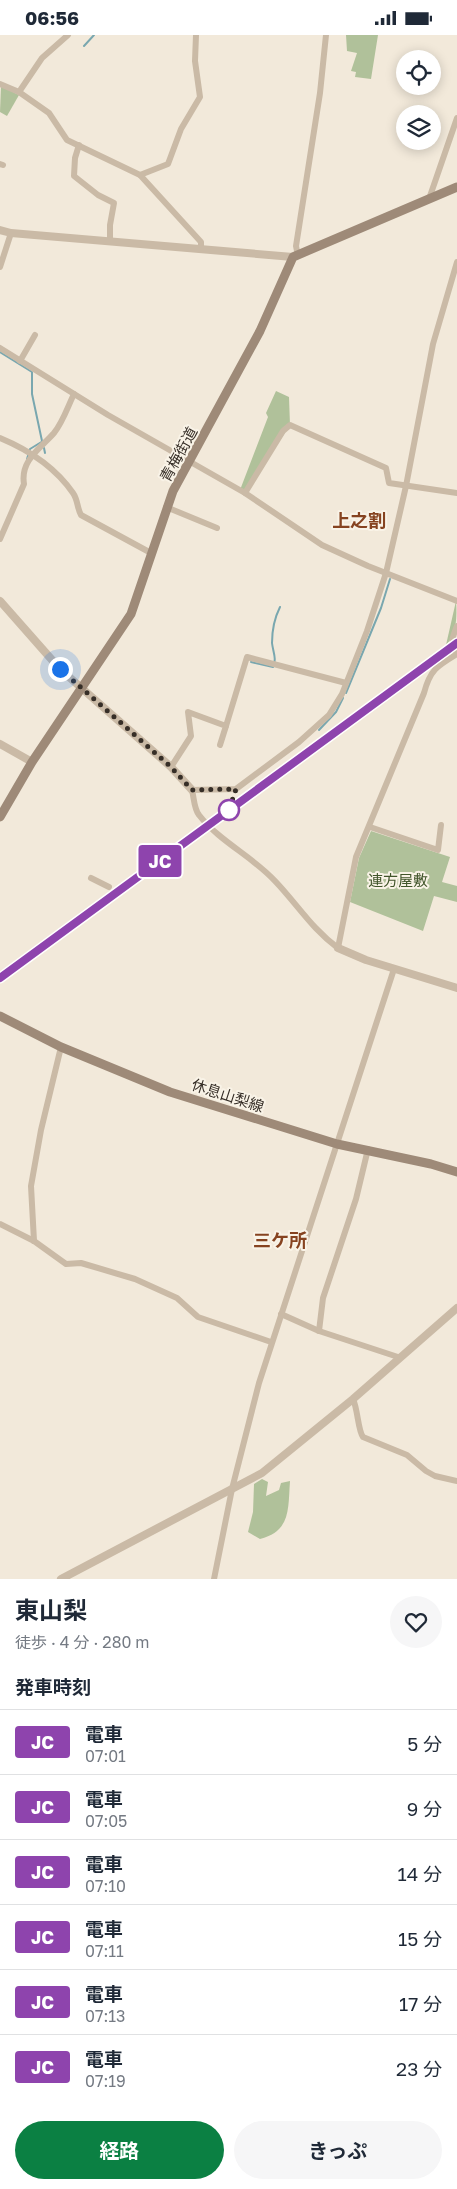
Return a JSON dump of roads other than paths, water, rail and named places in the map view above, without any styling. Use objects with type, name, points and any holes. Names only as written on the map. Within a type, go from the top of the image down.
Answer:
[{"type":"main road","points":[[295,256],[457,187]]},
{"type":"main road","name":"青梅街道","points":[[0,817],[32,762],[131,614],[166,507],[260,331],[295,256]]},
{"type":"main road","name":"休息山梨線","points":[[0,1016],[61,1047],[170,1091],[337,1144],[368,1149],[457,1172]]},
{"type":"street","points":[[19,92],[42,58],[68,35]]},
{"type":"street","points":[[140,175],[168,164],[181,129],[200,97],[195,61],[196,35]]},
{"type":"street","points":[[0,230],[11,233],[295,256],[320,93],[326,35]]},
{"type":"street","points":[[0,84],[19,92],[49,113],[67,140],[140,175],[193,232],[201,242],[201,248]]},
{"type":"street","points":[[429,199],[457,118]]},
{"type":"street","points":[[79,145],[75,158],[74,176],[98,195],[114,203],[110,225],[110,241]]},
{"type":"street","points":[[0,267],[11,233]]},
{"type":"street","points":[[192,790],[236,789],[300,742],[329,715],[346,683],[367,631],[386,573],[406,486],[432,344],[457,262]]},
{"type":"street","points":[[20,361],[35,335]]},
{"type":"street","points":[[0,348],[189,463],[245,493],[322,545],[457,601]]},
{"type":"street","points":[[0,539],[24,484],[23,477],[30,452],[56,431],[74,394]]},
{"type":"street","points":[[245,493],[283,431],[290,425],[386,468],[389,483],[457,493]]},
{"type":"street","points":[[0,438],[30,452],[52,469],[73,494],[81,515],[151,553]]},
{"type":"street","points":[[166,507],[217,528]]},
{"type":"street","points":[[0,601],[60,669],[171,767],[192,790],[197,812],[208,825],[248,856],[275,881],[322,936],[338,948],[394,969],[457,988]]},
{"type":"street","points":[[338,948],[350,879],[356,857],[424,693],[428,677],[437,666],[457,653],[451,643],[451,637],[457,626]]},
{"type":"street","points":[[220,745],[247,657],[346,683]]},
{"type":"street","points":[[171,767],[190,736],[188,712],[226,727]]},
{"type":"street","points":[[0,744],[32,762]]},
{"type":"street","points":[[370,827],[438,850],[441,825]]},
{"type":"street","points":[[90,878],[109,887]]},
{"type":"street","points":[[214,1579],[232,1489],[270,1342],[281,1314],[394,969]]},
{"type":"street","points":[[34,1241],[31,1186],[41,1130],[61,1047]]},
{"type":"street","points":[[319,1331],[323,1298],[356,1199],[368,1149]]},
{"type":"street","points":[[0,1224],[34,1241],[66,1264],[81,1263],[135,1279],[177,1299],[198,1317],[270,1342]]},
{"type":"street","points":[[60,1579],[262,1473],[353,1399],[398,1357],[457,1308]]},
{"type":"street","points":[[281,1314],[319,1331],[398,1357]]},
{"type":"street","points":[[353,1399],[358,1411],[360,1433],[363,1437],[407,1455],[435,1476],[457,1481]]},
{"type":"waterway","points":[[84,46],[94,35]]},
{"type":"waterway","points":[[0,352],[32,372],[32,394],[42,441]]},
{"type":"waterway","points":[[27,459],[30,449],[43,441]]},
{"type":"waterway","points":[[44,448],[45,453]]},
{"type":"waterway","points":[[346,693],[381,608],[390,579]]},
{"type":"waterway","points":[[251,662],[273,667],[275,658],[272,633],[280,607]]},
{"type":"waterway","points":[[319,730],[336,712],[343,698]]},
{"type":"railway","points":[[0,978],[457,643]]},
{"type":"train","name":"JC","points":[[0,978],[457,643]]},
{"type":"district","name":"上之割","points":[[359,520]]},
{"type":"district","name":"三ケ所","points":[[280,1240]]},
{"type":"park label","name":"連方屋敷","points":[[398,880]]}]
